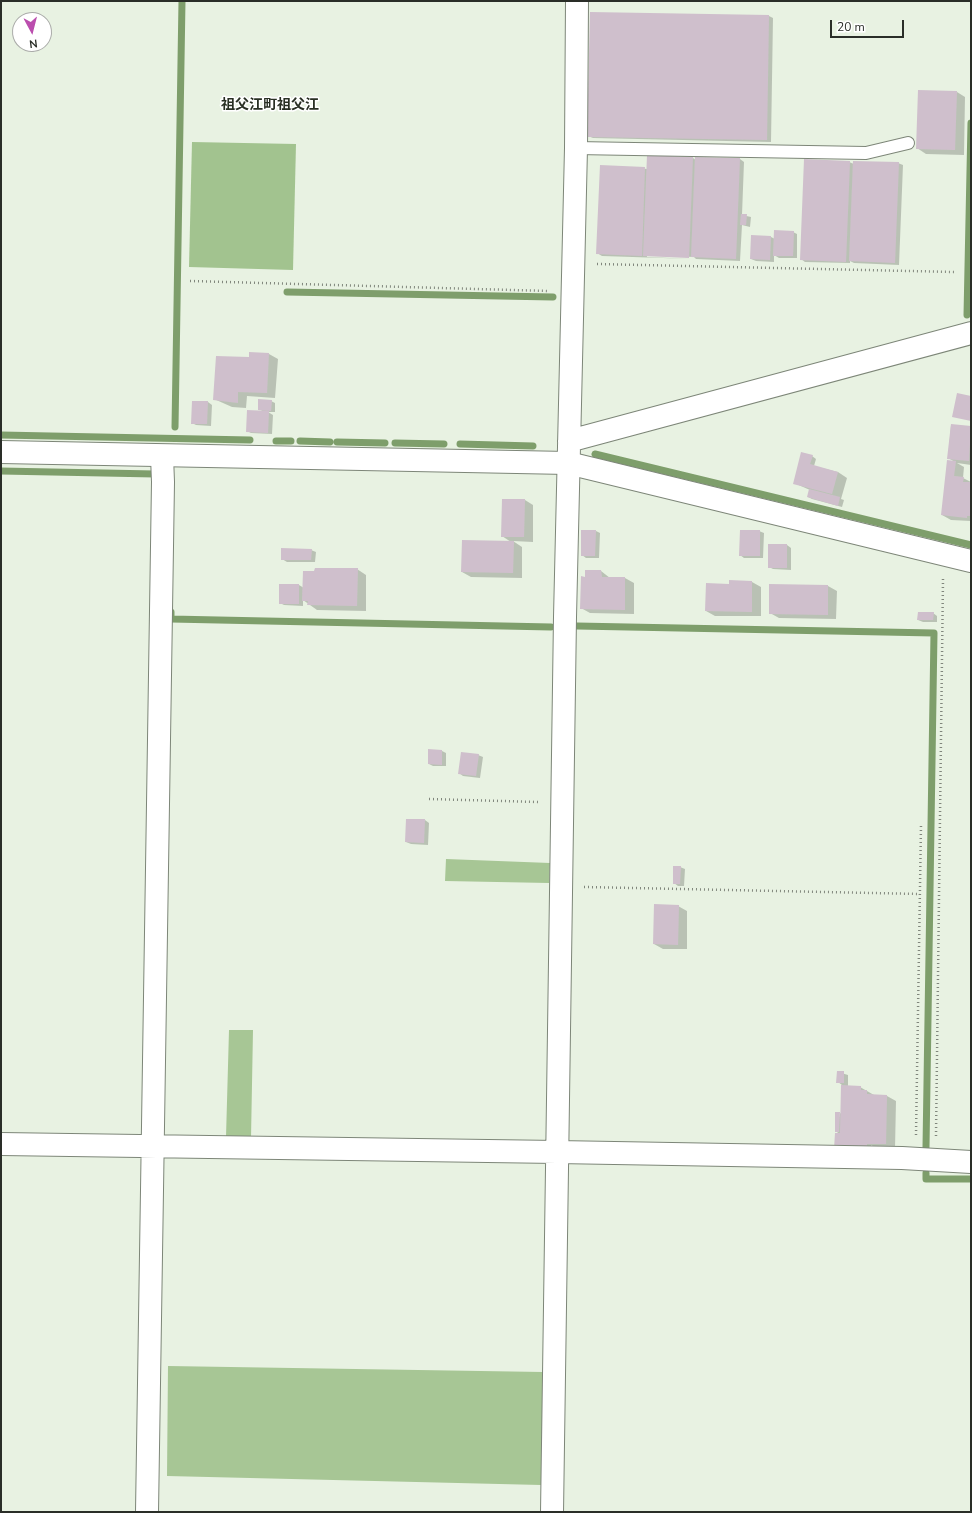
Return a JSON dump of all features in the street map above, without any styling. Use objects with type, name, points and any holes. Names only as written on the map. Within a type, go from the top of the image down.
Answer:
[{"type":"street","points":[[552,1512],[562,803],[568,463],[574,263],[577,1]]},
{"type":"street","points":[[569,441],[971,333]]},
{"type":"street","points":[[1,452],[568,463],[971,561]]},
{"type":"street","points":[[147,1512],[154,1146],[163,482],[162,456]]},
{"type":"street","points":[[1,1144],[557,1152],[925,1159],[971,1162]]},
{"type":"lane","points":[[576,148],[866,153],[908,143]]},
{"type":"path","points":[[574,263],[954,272]]},
{"type":"path","points":[[190,282],[573,291]]},
{"type":"path","points":[[925,1159],[943,554]]},
{"type":"path","points":[[429,799],[562,803]]},
{"type":"path","points":[[921,825],[920,894],[925,1159]]},
{"type":"path","points":[[561,887],[920,894]]},
{"type":"green space","points":[[192,142],[296,144],[293,270],[189,267]]},
{"type":"green space","points":[[446,859],[550,863],[549,883],[445,881]]},
{"type":"green space","points":[[229,1030],[253,1030],[251,1138],[226,1137]]},
{"type":"green space","points":[[168,1366],[543,1372],[541,1485],[167,1476]]},
{"type":"building","points":[[590,12],[769,15],[767,140],[587,137]]},
{"type":"building","points":[[918,90],[957,91],[955,150],[916,149]]},
{"type":"building","points":[[647,155],[693,157],[689,258],[643,256]]},
{"type":"building","points":[[695,157],[740,158],[736,259],[691,257]]},
{"type":"building","points":[[804,159],[850,161],[846,262],[800,260]]},
{"type":"building","points":[[853,161],[899,162],[895,263],[849,261]]},
{"type":"building","points":[[600,165],[645,167],[642,256],[596,254]]},
{"type":"building","points":[[741,214],[747,214],[746,225],[740,225]]},
{"type":"building","points":[[774,230],[794,231],[793,256],[773,256]]},
{"type":"building","points":[[751,235],[771,236],[770,260],[750,259]]},
{"type":"building","points":[[249,352],[269,353],[267,393],[238,392],[238,403],[213,400],[216,356],[249,357]]},
{"type":"building","points":[[957,393],[971,396],[971,421],[952,417]]},
{"type":"building","points":[[258,399],[272,400],[271,411],[258,410]]},
{"type":"building","points":[[192,401],[208,401],[207,424],[191,424]]},
{"type":"building","points":[[247,410],[269,411],[268,433],[246,432]]},
{"type":"building","points":[[951,424],[971,426],[969,461],[947,459]]},
{"type":"building","points":[[801,452],[813,455],[810,464],[838,472],[832,494],[793,484]]},
{"type":"building","points":[[947,460],[956,461],[954,476],[964,477],[963,482],[971,482],[971,516],[967,516],[967,518],[941,515]]},
{"type":"building","points":[[809,489],[840,497],[838,506],[807,497]]},
{"type":"building","points":[[502,499],[525,499],[524,537],[501,537]]},
{"type":"building","points":[[581,530],[596,530],[595,556],[581,556]]},
{"type":"building","points":[[740,530],[760,530],[760,556],[739,556]]},
{"type":"building","points":[[462,540],[514,541],[513,573],[461,572]]},
{"type":"building","points":[[768,544],[787,544],[787,568],[768,568]]},
{"type":"building","points":[[281,548],[312,549],[311,560],[281,560]]},
{"type":"building","points":[[315,568],[358,568],[357,606],[307,605],[308,601],[302,601],[303,571],[314,571]]},
{"type":"building","points":[[585,570],[601,570],[602,577],[625,577],[625,610],[580,609],[581,576],[585,577]]},
{"type":"building","points":[[729,580],[752,581],[752,612],[705,611],[706,583],[729,584]]},
{"type":"building","points":[[279,584],[299,584],[299,604],[279,604]]},
{"type":"building","points":[[769,584],[828,585],[828,615],[769,614]]},
{"type":"building","points":[[918,612],[934,612],[933,620],[917,620]]},
{"type":"building","points":[[428,749],[442,750],[442,765],[428,764]]},
{"type":"building","points":[[461,752],[479,754],[476,776],[458,774]]},
{"type":"building","points":[[406,819],[425,819],[424,843],[405,842]]},
{"type":"building","points":[[673,866],[681,866],[680,884],[673,884]]},
{"type":"building","points":[[654,904],[679,905],[678,945],[653,944]]},
{"type":"building","points":[[837,1071],[844,1071],[844,1083],[836,1083]]},
{"type":"building","points":[[841,1085],[861,1086],[861,1090],[867,1090],[867,1094],[887,1095],[886,1144],[867,1144],[867,1149],[834,1149],[835,1133],[840,1133]]},
{"type":"building","points":[[835,1112],[840,1112],[839,1132],[835,1132]]},
{"type":"waterway","points":[[175,427],[182,1]]},
{"type":"waterway","points":[[967,315],[971,123]]},
{"type":"waterway","points":[[287,292],[553,297]]},
{"type":"waterway","points":[[1,435],[250,440]]},
{"type":"waterway","points":[[276,441],[291,441]]},
{"type":"waterway","points":[[300,441],[330,442]]},
{"type":"waterway","points":[[337,442],[385,443]]},
{"type":"waterway","points":[[395,443],[444,444]]},
{"type":"waterway","points":[[460,444],[533,446]]},
{"type":"waterway","points":[[595,454],[971,545]]},
{"type":"waterway","points":[[1,471],[155,474]]},
{"type":"waterway","points":[[171,612],[171,619],[551,627]]},
{"type":"waterway","points":[[577,626],[934,633],[926,1147]]},
{"type":"waterway","points":[[926,1173],[926,1179],[971,1179]]},
{"type":"district","name":"祖父江町祖父江","points":[[270,106]]}]
